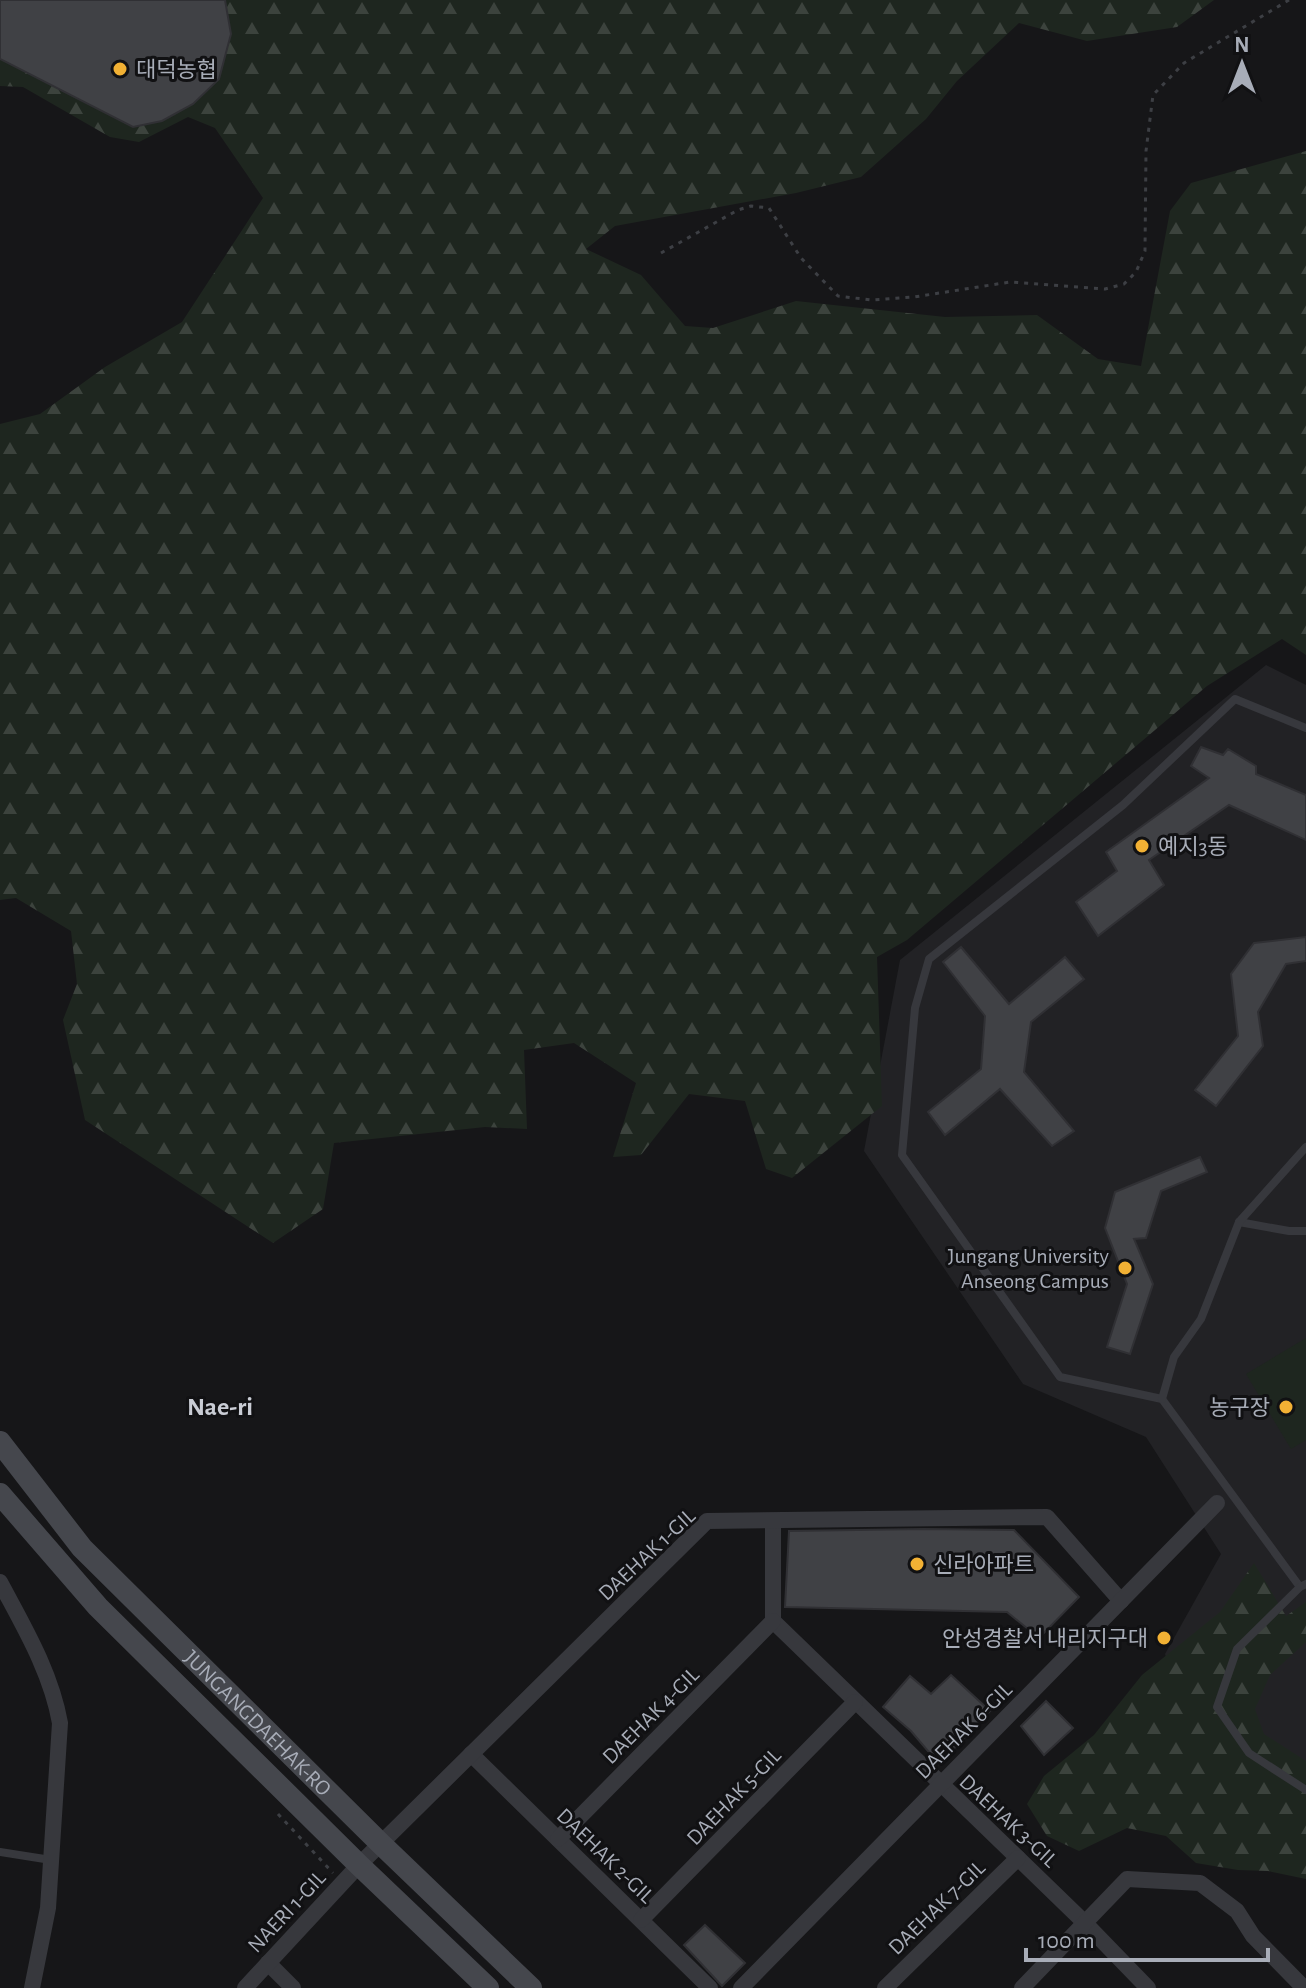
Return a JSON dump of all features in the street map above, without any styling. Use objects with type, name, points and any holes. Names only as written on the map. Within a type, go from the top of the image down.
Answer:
[{"type":"street","name":"JUNGANGDAEHAK-RO","points":[[0,1442],[82,1548],[531,1988]]},
{"type":"street","name":"JUNGANGDAEHAK-RO","points":[[0,1494],[98,1607],[488,1988]]},
{"type":"street","name":"DAEHAK 6-GIL","points":[[741,1988],[1217,1503]]},
{"type":"street","name":"DAEHAK 1-GIL","points":[[359,1865],[707,1521],[1047,1517],[1121,1601]]},
{"type":"street","points":[[773,1522],[773,1621]]},
{"type":"street","points":[[0,1582],[56,1696],[60,1723],[48,1908],[32,1988]]},
{"type":"street","name":"DAEHAK 3-GIL","points":[[773,1621],[1148,1988]]},
{"type":"street","name":"DAEHAK 4-GIL","points":[[558,1839],[773,1621]]},
{"type":"street","name":"DAEHAK 5-GIL","points":[[641,1920],[855,1702]]},
{"type":"street","name":"DAEHAK 2-GIL","points":[[471,1754],[710,1988]]},
{"type":"street","name":"DAEHAK 7-GIL","points":[[885,1988],[1018,1858]]},
{"type":"street","name":"NAERI 1-GIL","points":[[245,1988],[359,1865]]},
{"type":"street","points":[[1022,1988],[1127,1879],[1200,1883],[1237,1911],[1253,1936],[1304,1988]]},
{"type":"street","points":[[268,1963],[293,1988]]},
{"type":"lane","points":[[1306,728],[1235,699],[1123,805],[929,959],[915,1008],[902,1155],[1060,1377],[1162,1399],[1303,1585],[1237,1649],[1217,1707],[1249,1753],[1306,1790]]},
{"type":"lane","points":[[1162,1399],[1174,1357],[1201,1319],[1239,1222],[1306,1147]]},
{"type":"lane","points":[[1239,1222],[1306,1231]]},
{"type":"lane","points":[[0,1852],[51,1860]]},
{"type":"path","points":[[661,253],[738,210],[751,206],[769,208],[801,258],[838,296],[871,300],[914,297],[1010,282],[1105,289],[1124,284],[1136,272],[1145,251],[1146,151],[1153,95],[1184,63],[1289,0]]},
{"type":"shaded area","name":"Jungang University Anseong Campus","points":[[1266,665],[1306,685],[1306,1814],[1190,1731],[1165,1654],[1221,1554],[1146,1437],[1023,1384],[864,1151],[900,960]]},
{"type":"green space","points":[[225,0],[1214,0],[1177,27],[1087,41],[1019,23],[957,81],[926,119],[861,177],[796,193],[615,226],[586,249],[641,275],[685,326],[713,328],[796,301],[945,317],[1037,315],[1098,359],[1141,366],[1170,211],[1191,183],[1306,151],[1306,655],[1282,639],[1207,686],[907,940],[877,957],[882,1106],[792,1178],[766,1169],[745,1101],[689,1094],[641,1155],[613,1157],[636,1083],[574,1043],[524,1050],[527,1129],[485,1127],[334,1143],[323,1209],[273,1243],[85,1120],[63,1020],[77,984],[71,931],[16,898],[0,900],[0,424],[40,414],[105,367],[182,322],[263,198],[215,128],[188,117],[139,142],[110,137],[23,87],[0,86],[0,59],[133,127],[162,121],[193,104],[219,79]]},
{"type":"green space","name":"농구장","points":[[1306,1338],[1306,1440],[1291,1449],[1246,1374]]},
{"type":"green space","points":[[1254,1563],[1286,1616],[1306,1602],[1306,1642],[1270,1675],[1255,1709],[1264,1734],[1306,1761],[1306,1879],[1268,1871],[1196,1863],[1166,1836],[1127,1828],[1079,1851],[1047,1836],[1027,1804],[1044,1776],[1094,1735],[1142,1675],[1220,1612]]},
{"type":"building","name":"대덕농협","points":[[0,0],[225,0],[231,34],[219,79],[193,104],[162,121],[133,127],[0,59]]},
{"type":"building","name":"예지3동","points":[[1201,747],[1223,755],[1228,749],[1256,766],[1256,774],[1306,795],[1306,840],[1229,805],[1149,860],[1164,885],[1098,936],[1076,902],[1117,871],[1106,852],[1209,778],[1191,766]]},
{"type":"building","points":[[1306,937],[1306,961],[1286,964],[1258,1012],[1263,1046],[1216,1106],[1195,1090],[1238,1036],[1231,974],[1254,943]]},
{"type":"building","points":[[961,947],[1009,1004],[1065,957],[1084,979],[1031,1022],[1024,1072],[1074,1131],[1052,1146],[1000,1089],[945,1135],[928,1112],[981,1069],[985,1016],[943,962]]},
{"type":"building","points":[[1200,1157],[1207,1172],[1161,1191],[1146,1238],[1134,1239],[1153,1284],[1130,1354],[1107,1347],[1127,1284],[1105,1228],[1115,1192]]},
{"type":"building","name":"신라아파트","points":[[1014,1530],[1079,1597],[1039,1638],[1007,1612],[785,1607],[789,1531]]},
{"type":"building","points":[[951,1675],[990,1711],[939,1764],[911,1731],[883,1707],[910,1676],[931,1694]]},
{"type":"building","points":[[1046,1701],[1073,1728],[1044,1755],[1021,1726]]},
{"type":"building","points":[[705,1925],[745,1963],[722,1986],[684,1945]]},
{"type":"place","name":"대덕농협","points":[[120,69]]},
{"type":"place","name":"예지3동","points":[[1142,846]]},
{"type":"place","name":"Jungang University Anseong Campus","points":[[1125,1268]]},
{"type":"place","name":"농구장","points":[[1286,1407]]},
{"type":"place","name":"신라아파트","points":[[917,1564]]},
{"type":"place","name":"안성경찰서 내리지구대","points":[[1164,1638]]},
{"type":"district","name":"Nae-ri","points":[[220,1406]]}]
